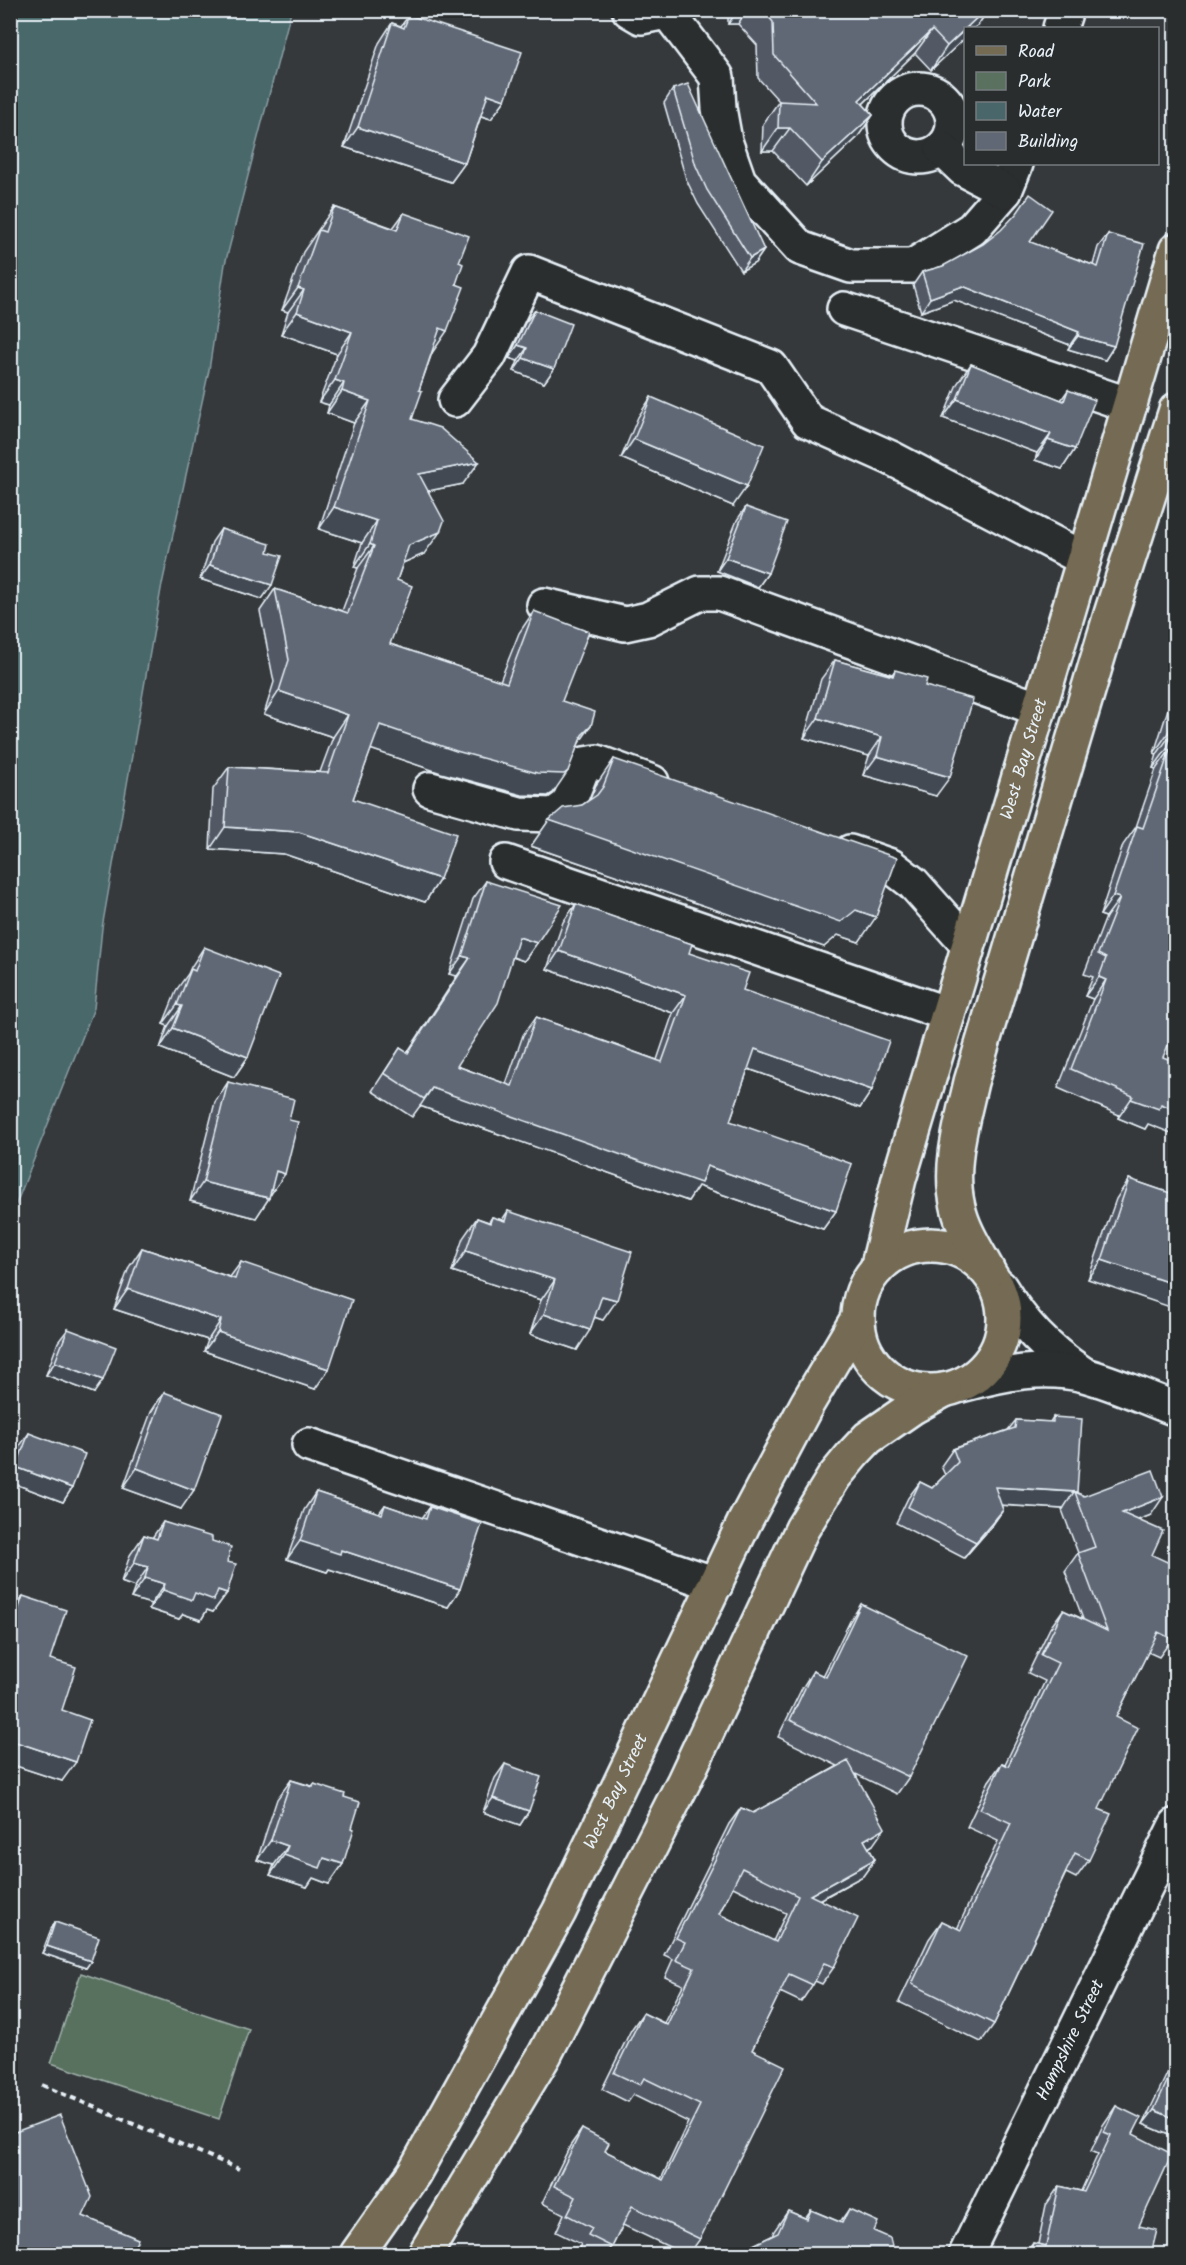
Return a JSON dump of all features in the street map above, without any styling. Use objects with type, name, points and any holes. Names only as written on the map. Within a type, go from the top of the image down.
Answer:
[{"type":"main road","name":"West Bay Street","points":[[877,1269],[899,1179],[1176,250]]},
{"type":"main road","points":[[425,2254],[546,2054],[684,1781],[775,1582],[802,1529],[834,1477],[868,1438],[893,1420],[984,1369],[999,1346],[1005,1317],[994,1279],[964,1227],[957,1206],[954,1179],[960,1131],[971,1082],[1104,637],[1176,410]]},
{"type":"main road","points":[[952,1388],[925,1391],[907,1387],[881,1372],[864,1347],[858,1318],[865,1286],[877,1269],[898,1252],[930,1244],[947,1246],[965,1253],[994,1279]]},
{"type":"main road","name":"West Bay Street","points":[[357,2254],[414,2173],[559,1912],[744,1523],[807,1404],[858,1318]]},
{"type":"street","points":[[629,10],[641,17],[666,11],[717,77],[719,108],[725,141],[739,181],[800,248],[851,266],[913,266],[972,229],[1011,177],[963,169],[942,149]]},
{"type":"street","points":[[1060,27],[1065,10]]},
{"type":"street","points":[[455,400],[489,356],[529,272],[771,367],[808,421],[891,458],[1084,559]]},
{"type":"street","points":[[844,309],[1130,405]]},
{"type":"street","points":[[544,605],[625,624],[648,619],[700,593],[719,593],[1039,709]]},
{"type":"street","points":[[430,789],[519,814],[554,815],[568,805],[584,764],[597,762],[684,793]]},
{"type":"street","points":[[826,843],[891,866],[913,883],[968,945]]},
{"type":"street","points":[[506,862],[948,1014]]},
{"type":"street","points":[[994,1279],[1016,1314],[1036,1337],[1059,1358],[1084,1375]]},
{"type":"street","points":[[952,1388],[992,1376],[1053,1371],[1084,1375],[1176,1409]]},
{"type":"street","points":[[309,1445],[716,1584]]},
{"type":"street","name":"Hampshire Street","points":[[966,2254],[1176,1825]]},
{"type":"path","points":[[42,2085],[239,2169]]},
{"type":"green space","points":[[81,1973],[249,2029],[219,2119],[51,2063]]},
{"type":"water","points":[[11,10],[291,11],[225,264],[209,370],[161,589],[102,928],[94,1008],[11,1217]]},
{"type":"building","points":[[763,10],[985,10],[967,27],[964,27],[964,30],[947,46],[932,30],[859,100],[873,115],[822,162],[790,128],[778,128],[779,101],[816,103],[774,55],[773,22]]},
{"type":"building","points":[[409,15],[522,52],[505,100],[488,94],[465,163],[358,127],[392,23],[404,28]]},
{"type":"building","points":[[688,84],[764,250],[750,258],[707,190],[696,166],[673,89]]},
{"type":"building","points":[[1030,194],[1052,210],[1030,242],[1098,267],[1108,234],[1144,244],[1114,346],[1078,336],[1079,332],[963,286],[930,298],[922,272],[943,266],[983,244],[1017,213]]},
{"type":"building","points":[[334,207],[397,230],[404,213],[469,236],[459,262],[463,264],[456,284],[464,287],[447,331],[440,328],[419,390],[422,391],[412,419],[440,428],[479,462],[419,474],[444,521],[440,532],[409,545],[397,580],[412,586],[390,644],[507,683],[534,611],[589,632],[562,701],[595,712],[591,726],[582,735],[568,771],[564,774],[537,773],[456,751],[380,725],[353,799],[456,834],[440,879],[299,832],[225,827],[229,767],[328,773],[348,715],[279,691],[289,660],[275,589],[348,613],[374,546],[370,544],[377,521],[334,507],[370,401],[342,391],[344,383],[335,380],[352,332],[297,312],[304,290],[298,288],[319,230],[325,232]]},
{"type":"building","points":[[535,310],[571,324],[554,369],[523,358],[527,348],[518,345]]},
{"type":"building","points":[[971,364],[1064,401],[1068,390],[1095,400],[1075,449],[1048,440],[1051,434],[957,399]]},
{"type":"building","points":[[651,397],[764,445],[747,486],[634,439]]},
{"type":"building","points":[[746,507],[787,522],[768,573],[726,558]]},
{"type":"building","points":[[221,529],[270,544],[268,552],[282,556],[272,585],[210,565]]},
{"type":"building","points":[[835,660],[893,676],[895,670],[927,679],[925,686],[973,699],[950,777],[877,756],[882,737],[818,718]]},
{"type":"building","points":[[1176,708],[1176,962],[1174,966],[1176,967],[1176,1027],[1163,1057],[1176,1062],[1176,1110],[1161,1104],[1159,1109],[1131,1099],[1133,1096],[1071,1069],[1106,980],[1099,977],[1106,958],[1098,954],[1120,898],[1113,896],[1137,826],[1143,828],[1170,750],[1167,749],[1171,734],[1168,733]]},
{"type":"building","points":[[614,759],[897,858],[876,917],[856,910],[841,922],[549,820],[563,808],[582,805],[597,795],[603,787]]},
{"type":"building","points":[[486,881],[562,905],[537,943],[519,937],[498,1003],[457,1066],[512,1086],[536,1017],[662,1062],[686,995],[559,951],[576,904],[692,944],[689,953],[749,973],[743,990],[889,1041],[872,1090],[755,1049],[730,1121],[852,1164],[836,1211],[707,1166],[701,1183],[432,1088],[424,1099],[384,1073],[400,1048],[408,1053],[470,958],[462,956]]},
{"type":"building","points":[[204,947],[279,976],[248,1057],[173,1028],[182,1006],[177,1005],[191,969],[195,971]]},
{"type":"building","points":[[228,1082],[294,1099],[289,1120],[298,1122],[285,1174],[276,1171],[269,1198],[203,1182]]},
{"type":"building","points":[[1129,1179],[1176,1195],[1176,1285],[1102,1260]]},
{"type":"building","points":[[508,1211],[632,1252],[617,1300],[602,1296],[590,1330],[544,1314],[555,1280],[466,1251],[477,1218],[490,1223],[492,1217],[505,1221]]},
{"type":"building","points":[[142,1248],[235,1279],[241,1262],[352,1300],[329,1369],[218,1332],[221,1320],[128,1289]]},
{"type":"building","points":[[68,1329],[116,1347],[103,1380],[55,1362]]},
{"type":"building","points":[[164,1392],[222,1414],[194,1490],[137,1468]]},
{"type":"building","points":[[1053,1417],[1082,1419],[1077,1492],[995,1487],[1003,1510],[976,1542],[908,1507],[920,1482],[932,1488],[958,1462],[953,1449],[1015,1428],[1016,1420],[1053,1422]]},
{"type":"building","points":[[29,1433],[85,1454],[72,1488],[16,1467]]},
{"type":"building","points":[[1153,1470],[1163,1497],[1122,1513],[1163,1531],[1152,1555],[1176,1566],[1176,1631],[1172,1639],[1158,1632],[1116,1717],[1138,1728],[1099,1809],[1111,1814],[1089,1860],[1075,1853],[994,2024],[912,1984],[942,1921],[961,1930],[1011,1823],[980,1809],[1002,1763],[1008,1766],[1058,1663],[1041,1655],[1063,1610],[1107,1631],[1078,1553],[1095,1547],[1075,1492],[1084,1496]]},
{"type":"building","points":[[316,1492],[382,1514],[385,1505],[426,1519],[430,1507],[482,1524],[460,1589],[341,1550],[340,1554],[300,1541]]},
{"type":"building","points":[[163,1522],[212,1537],[212,1541],[231,1547],[227,1562],[236,1564],[227,1593],[218,1590],[214,1600],[195,1593],[192,1600],[163,1590],[165,1584],[145,1578],[148,1567],[134,1563],[144,1535],[157,1539]]},
{"type":"building","points":[[23,1596],[66,1610],[50,1659],[76,1667],[62,1710],[90,1720],[76,1762],[10,1740],[10,1633]]},
{"type":"building","points":[[861,1604],[968,1656],[909,1777],[790,1720],[813,1671],[826,1677]]},
{"type":"building","points":[[848,1761],[885,1828],[864,1840],[875,1859],[810,1895],[858,1918],[834,1967],[824,1963],[813,1985],[789,1974],[752,2050],[785,2066],[700,2239],[632,2206],[612,2247],[588,2235],[592,2228],[567,2215],[576,2197],[554,2186],[582,2129],[609,2143],[605,2151],[663,2180],[700,2105],[644,2078],[640,2085],[614,2073],[643,2013],[667,2025],[694,1968],[676,1960],[685,1942],[676,1938],[741,1808],[753,1813]],"holes":[[[742,1868],[798,1896],[776,1942],[719,1914]]]},
{"type":"building","points":[[505,1764],[541,1777],[529,1811],[493,1798]]},
{"type":"building","points":[[291,1780],[313,1787],[314,1784],[345,1794],[344,1797],[360,1802],[343,1864],[324,1858],[320,1868],[284,1855],[288,1846],[271,1840]]},
{"type":"building","points":[[55,1922],[99,1937],[91,1961],[47,1946]]},
{"type":"building","points":[[1176,2062],[1176,2119],[1154,2110]]},
{"type":"building","points":[[1116,2106],[1141,2118],[1133,2134],[1172,2154],[1139,2226],[1157,2230],[1151,2254],[1030,2254],[1033,2243],[1046,2246],[1059,2186],[1084,2192],[1111,2135],[1104,2132]]},
{"type":"building","points":[[60,2115],[92,2197],[83,2216],[138,2239],[131,2254],[83,2254],[70,2249],[67,2254],[10,2254],[10,2134]]},
{"type":"building","points":[[849,2209],[878,2222],[874,2231],[890,2238],[894,2254],[747,2254],[751,2246],[778,2233],[788,2211],[807,2219],[811,2210],[842,2223]]}]
